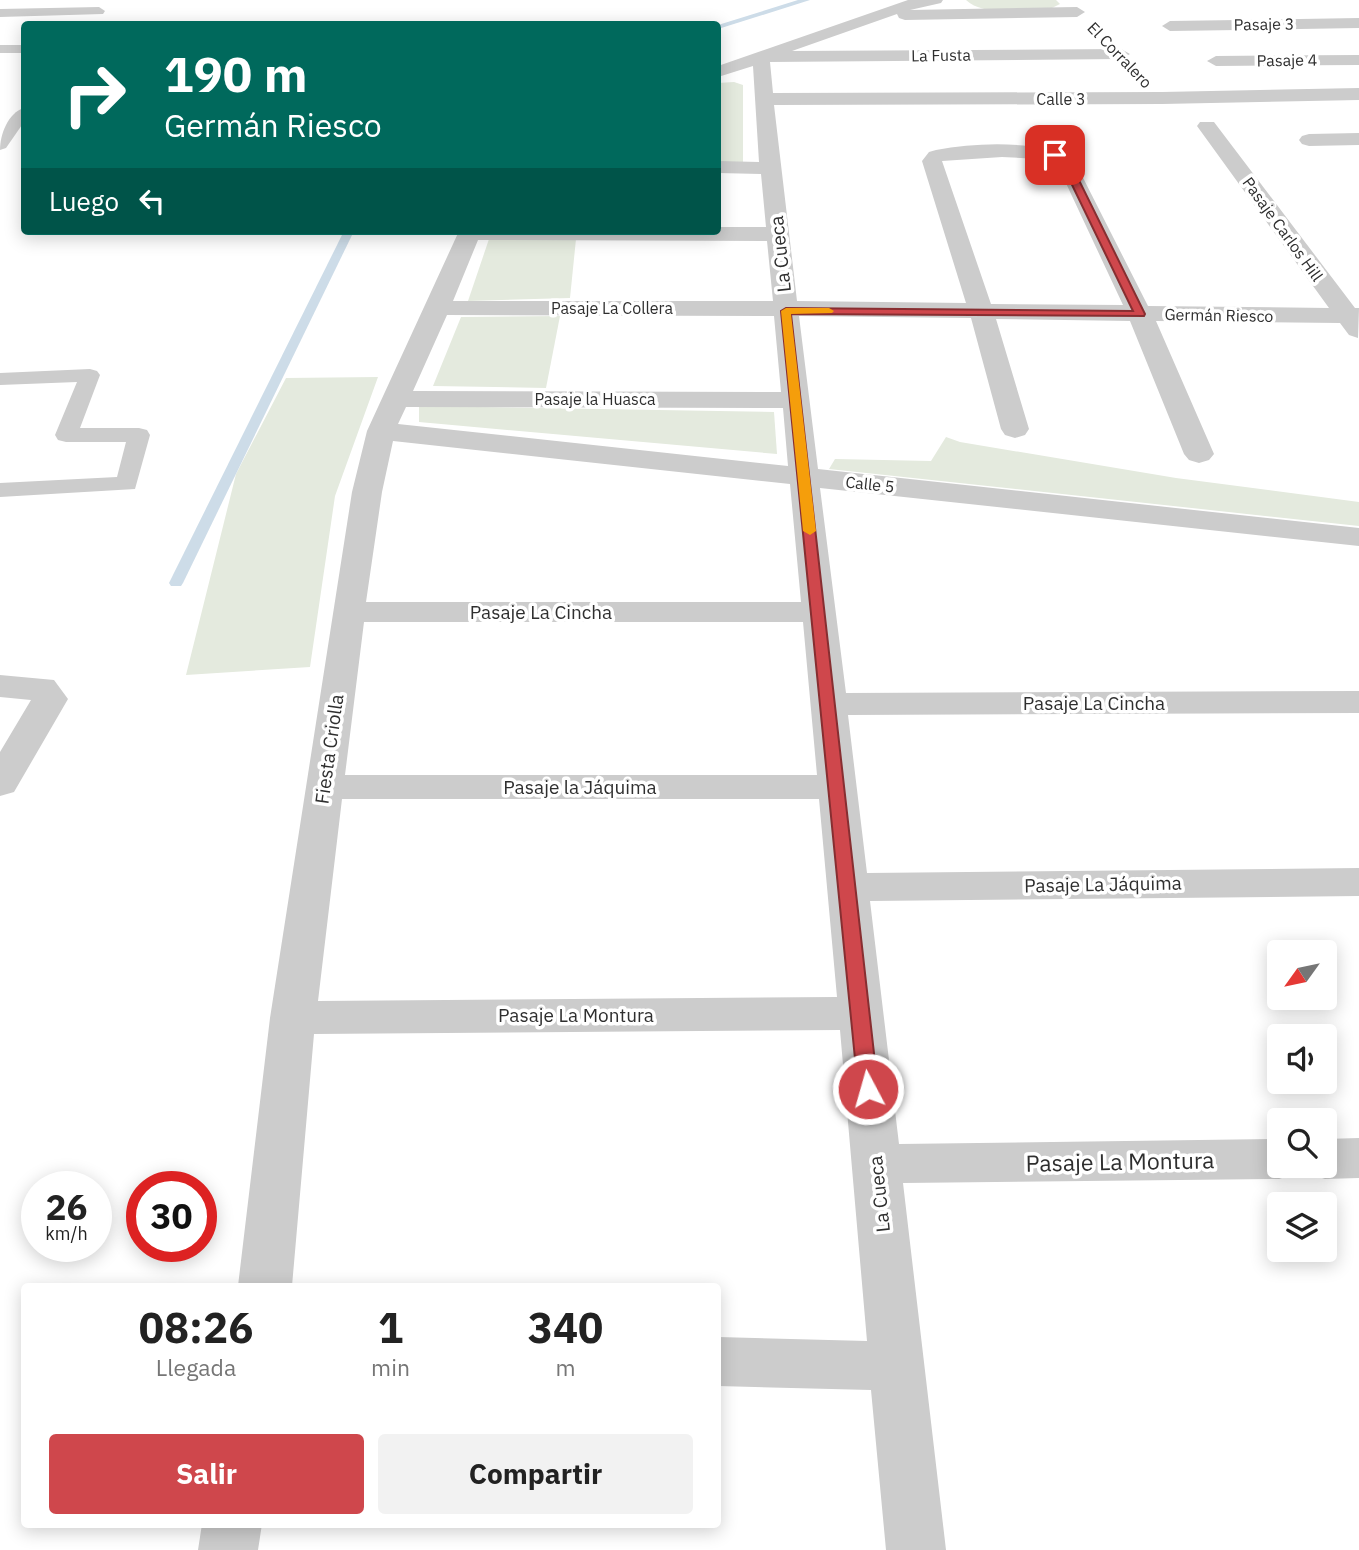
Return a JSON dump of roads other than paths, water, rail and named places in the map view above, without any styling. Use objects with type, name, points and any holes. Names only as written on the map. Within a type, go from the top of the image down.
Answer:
[{"type":"street","points":[[721,71],[915,3],[934,0]]},
{"type":"street","points":[[959,0],[965,7],[986,13]]},
{"type":"street","points":[[885,15],[986,13],[1072,6]]},
{"type":"street","name":"El Corralero","points":[[1072,6],[1162,98]]},
{"type":"street","name":"Pasaje 3","points":[[1170,26],[1359,23]]},
{"type":"street","name":"La Fusta","points":[[761,57],[1121,54]]},
{"type":"street","name":"La Cueca","points":[[761,57],[770,168],[829,704],[916,1550]]},
{"type":"street","name":"Pasaje 4","points":[[1216,61],[1359,60]]},
{"type":"street","points":[[721,78],[741,80],[763,92]]},
{"type":"street","name":"Calle 3","points":[[763,92],[1162,98],[1359,94]]},
{"type":"street","name":"Pasaje Carlos Hill","points":[[1207,126],[1355,321]]},
{"type":"street","points":[[1309,139],[1359,139]]},
{"type":"street","points":[[1014,429],[982,313],[932,161],[936,156],[952,153],[1055,155],[1065,160],[1140,314],[1199,454]]},
{"type":"street","points":[[721,167],[770,168]]},
{"type":"street","points":[[721,234],[777,234]]},
{"type":"street","name":"Fiesta Criolla","points":[[265,1283],[293,1018],[367,492],[381,431],[469,235]]},
{"type":"street","name":"Pasaje La Collera","points":[[438,308],[748,308],[786,311]]},
{"type":"street","name":"Germán Riesco","points":[[786,311],[1140,314],[1355,321]]},
{"type":"street","name":"Pasaje la Huasca","points":[[394,399],[796,400]]},
{"type":"street","name":"Calle 5","points":[[381,431],[1359,537]]},
{"type":"street","name":"Pasaje La Cincha","points":[[348,612],[818,612]]},
{"type":"street","points":[[0,687],[41,688],[50,699],[0,784]]},
{"type":"street","name":"Pasaje La Cincha","points":[[829,704],[1359,702]]},
{"type":"street","name":"Pasaje la Jáquima","points":[[324,787],[837,787]]},
{"type":"street","name":"Pasaje La Jáquima","points":[[847,887],[1359,882]]},
{"type":"street","name":"Pasaje La Montura","points":[[293,1018],[860,1013]]},
{"type":"street","points":[[1337,1159],[1359,1158]]},
{"type":"street","name":"Pasaje La Montura","points":[[876,1164],[1267,1159]]},
{"type":"street","points":[[721,1362],[897,1366]]},
{"type":"street","points":[[228,1550],[231,1528]]},
{"type":"lane","points":[[0,13],[103,6]]},
{"type":"lane","points":[[91,21],[103,6]]},
{"type":"lane","points":[[0,49],[21,48]]},
{"type":"lane","points":[[0,145],[21,116]]},
{"type":"lane","points":[[0,379],[90,374],[66,435],[139,435],[127,484],[0,491]]},
{"type":"waterway","points":[[721,26],[806,0]]},
{"type":"waterway","points":[[176,583],[347,235]]}]
